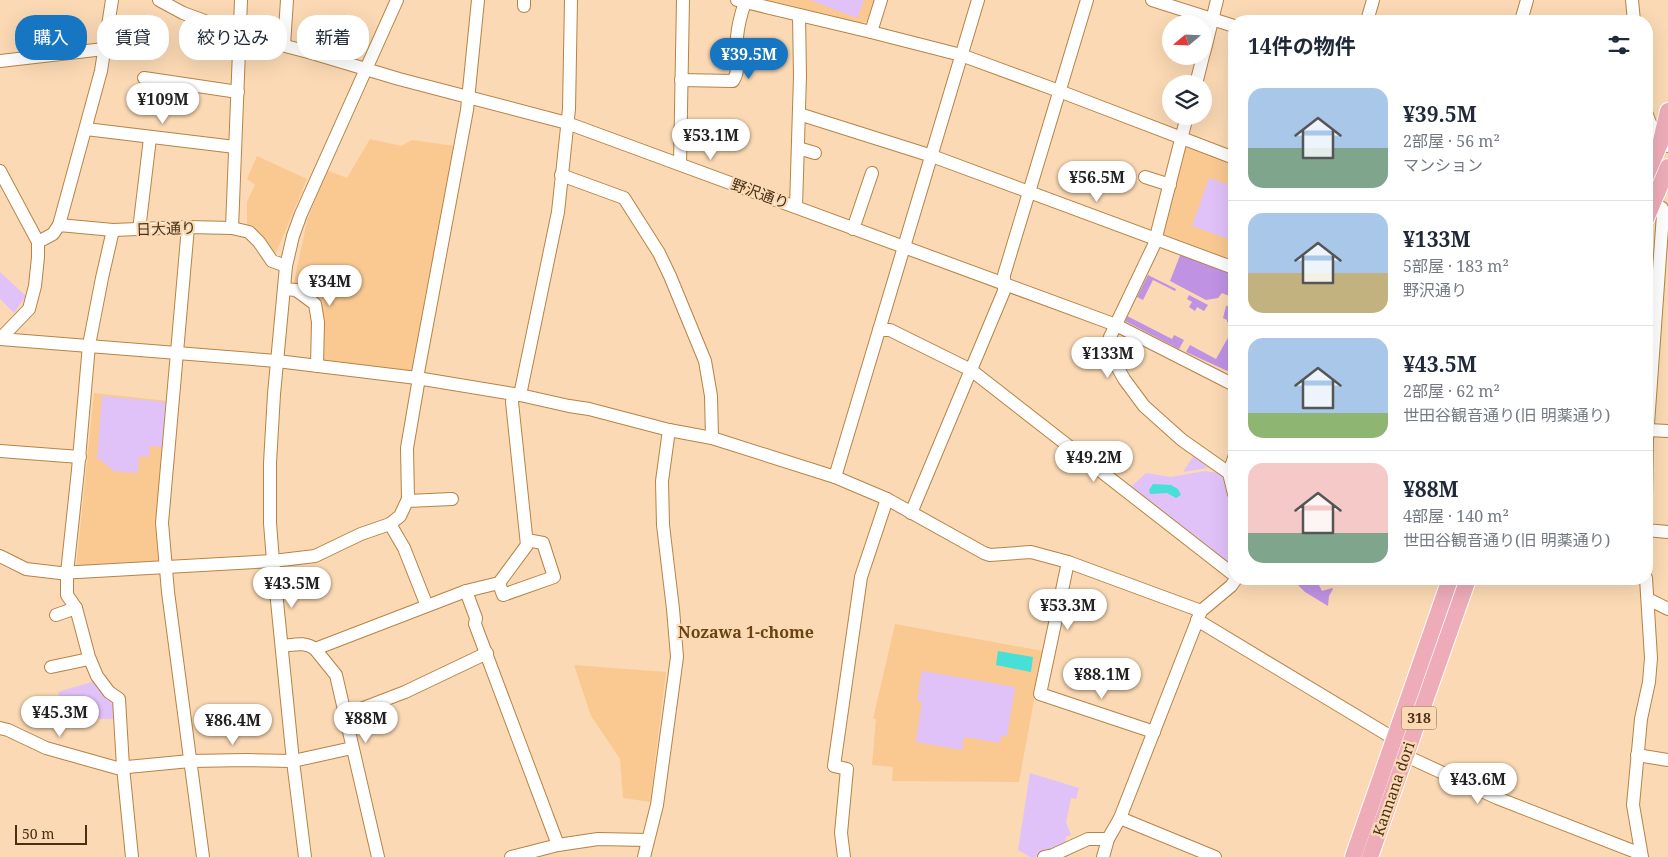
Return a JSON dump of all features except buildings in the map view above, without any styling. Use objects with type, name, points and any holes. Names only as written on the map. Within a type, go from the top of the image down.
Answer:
[{"type":"main road","points":[[1653,163],[1664,143],[1668,111]]},
{"type":"main road","points":[[1654,203],[1668,168]]},
{"type":"main road","name":"Kannana dori","points":[[1353,857],[1448,585]]},
{"type":"main road","name":"Kannana dori","points":[[1370,857],[1466,585]]},
{"type":"street","points":[[110,15],[112,0]]},
{"type":"street","name":"野沢通り","points":[[159,0],[188,15]]},
{"type":"street","points":[[241,0],[241,15]]},
{"type":"street","points":[[286,15],[287,0]]},
{"type":"street","points":[[304,857],[270,523],[270,463],[286,266],[291,243],[301,214],[397,0]]},
{"type":"street","points":[[0,556],[26,569],[67,573],[273,561],[315,556],[361,534],[390,524],[400,516],[407,501],[406,448],[469,97],[478,0]]},
{"type":"street","points":[[315,649],[466,591],[499,583],[527,545],[520,495],[512,402],[517,395],[558,212],[568,123],[571,0]]},
{"type":"street","points":[[680,164],[682,0]]},
{"type":"street","points":[[871,32],[881,0]]},
{"type":"street","points":[[835,477],[978,0]]},
{"type":"street","points":[[911,513],[1004,291],[1004,275],[1087,0]]},
{"type":"street","points":[[1152,0],[1199,15]]},
{"type":"street","points":[[1217,0],[1212,19],[1228,24]]},
{"type":"street","points":[[1368,15],[1373,0]]},
{"type":"street","points":[[1524,15],[1528,0]]},
{"type":"street","points":[[1632,0],[1633,15]]},
{"type":"street","points":[[681,80],[733,81],[737,75],[737,39],[741,1],[961,56],[1059,91],[1228,156]]},
{"type":"street","points":[[796,207],[799,15]]},
{"type":"street","name":"野沢通り","points":[[287,46],[568,123],[1116,325],[1228,382]]},
{"type":"street","points":[[0,61],[97,50]]},
{"type":"street","points":[[38,242],[53,234],[59,225],[102,60]]},
{"type":"street","points":[[232,228],[239,60]]},
{"type":"street","points":[[144,78],[238,92]]},
{"type":"street","points":[[798,114],[932,156],[1228,266]]},
{"type":"street","points":[[1185,125],[1156,239],[1110,337],[1108,348],[1124,380],[1144,406],[1182,440],[1228,472]]},
{"type":"street","points":[[86,128],[150,138],[236,147]]},
{"type":"street","points":[[1653,129],[1664,143]]},
{"type":"street","points":[[139,230],[150,138]]},
{"type":"street","points":[[798,148],[815,153]]},
{"type":"street","points":[[0,171],[38,242],[35,286],[30,309],[0,339]]},
{"type":"street","points":[[853,229],[872,173]]},
{"type":"street","points":[[561,175],[624,198],[659,253],[704,361],[711,396],[712,438]]},
{"type":"street","points":[[1145,178],[1170,184]]},
{"type":"street","points":[[1653,373],[1663,278],[1663,214],[1662,208],[1654,203]]},
{"type":"street","name":"日大通り","points":[[59,225],[113,230],[188,227],[232,228],[249,232],[260,242],[272,261],[286,266]]},
{"type":"street","points":[[188,227],[162,523],[203,857]]},
{"type":"street","points":[[113,230],[89,345],[80,457],[67,573],[67,595],[76,608],[89,659],[97,676],[109,692],[119,699],[120,768],[132,857]]},
{"type":"street","points":[[284,288],[296,290],[315,304],[318,322],[317,366]]},
{"type":"street","points":[[879,330],[890,330],[971,370],[1228,570]]},
{"type":"street","points":[[0,339],[277,361],[418,378],[589,408],[669,430],[712,438],[835,477],[887,499],[974,549],[990,555],[1030,552],[1068,562],[1199,616],[1393,738]]},
{"type":"street","points":[[644,857],[657,805],[677,657],[663,525],[662,497],[662,482],[669,430]]},
{"type":"street","points":[[1653,430],[1668,431]]},
{"type":"street","points":[[0,451],[80,457]]},
{"type":"street","points":[[407,501],[452,499]]},
{"type":"street","points":[[844,857],[841,833],[847,769],[834,766],[861,577],[887,499]]},
{"type":"street","points":[[390,524],[404,548],[425,601]]},
{"type":"street","points":[[1653,531],[1668,532]]},
{"type":"street","points":[[499,583],[503,595],[554,577],[543,543],[527,540]]},
{"type":"street","points":[[1068,562],[1040,694],[1154,732]]},
{"type":"street","points":[[1103,857],[1108,839],[1120,818],[1199,616],[1232,585]]},
{"type":"street","points":[[1642,855],[1633,805],[1641,719],[1649,682],[1651,658],[1647,585]]},
{"type":"street","points":[[466,591],[476,618],[475,624],[558,845]]},
{"type":"street","points":[[1648,599],[1668,609]]},
{"type":"street","points":[[56,615],[76,608]]},
{"type":"street","points":[[282,646],[310,645],[336,675],[378,857]]},
{"type":"street","points":[[345,715],[405,692],[487,653]]},
{"type":"street","points":[[51,667],[89,659]]},
{"type":"street","points":[[0,728],[46,748],[120,768],[190,761],[293,761],[352,748]]},
{"type":"street","points":[[1637,755],[1668,760]]},
{"type":"street","points":[[1406,756],[1497,798],[1642,855]]},
{"type":"street","points":[[1120,818],[1215,857]]},
{"type":"street","points":[[511,857],[558,845],[598,839],[647,840]]},
{"type":"street","points":[[1044,857],[1053,855],[1088,839],[1108,839]]},
{"type":"shaded area","points":[[768,0],[875,0],[869,21],[861,23]]},
{"type":"shaded area","points":[[810,0],[864,0],[857,18]]},
{"type":"shaded area","points":[[370,139],[401,146],[412,140],[455,146],[412,372],[320,361],[321,321],[293,287],[307,221],[326,170],[347,178]]},
{"type":"shaded area","points":[[1189,146],[1228,161],[1228,261],[1165,238],[1163,235],[1185,148]]},
{"type":"shaded area","points":[[257,156],[307,179],[276,253],[270,252],[247,226],[247,202],[255,185],[247,179]]},
{"type":"shaded area","points":[[1209,178],[1228,185],[1228,239],[1192,226]]},
{"type":"shaded area","points":[[1181,253],[1228,271],[1228,296],[1222,293],[1218,298],[1206,300],[1170,281]]},
{"type":"shaded area","points":[[0,272],[26,296],[14,313],[0,299]]},
{"type":"shaded area","points":[[1148,275],[1176,289],[1175,291],[1153,280],[1143,300],[1137,297]]},
{"type":"shaded area","points":[[1189,295],[1208,305],[1204,311],[1197,307],[1195,311],[1189,307],[1192,302],[1187,299]]},
{"type":"shaded area","points":[[1226,306],[1228,306],[1228,323],[1223,318]]},
{"type":"shaded area","points":[[1127,316],[1172,339],[1174,335],[1184,340],[1179,349],[1125,321]]},
{"type":"shaded area","points":[[1228,338],[1228,371],[1186,352],[1190,345],[1216,359]]},
{"type":"shaded area","points":[[94,393],[168,401],[160,563],[76,569]]},
{"type":"shaded area","points":[[102,396],[166,402],[162,447],[150,446],[149,457],[139,456],[138,473],[113,471],[101,460],[97,459]]},
{"type":"shaded area","points":[[1194,455],[1208,468],[1183,472]]},
{"type":"shaded area","points":[[1204,471],[1228,474],[1228,568],[1128,490],[1146,473],[1171,477]]},
{"type":"shaded area","points":[[1298,585],[1319,585],[1322,591],[1333,589],[1329,596],[1328,606],[1305,592]]},
{"type":"shaded area","points":[[895,624],[1043,651],[1019,782],[892,781],[893,767],[872,765],[876,719],[873,719]]},
{"type":"shaded area","points":[[574,665],[666,672],[650,802],[623,798],[620,759],[591,716]]},
{"type":"shaded area","points":[[922,671],[1015,687],[1007,736],[1001,736],[1000,743],[964,737],[962,750],[916,742],[922,702],[917,701]]},
{"type":"shaded area","points":[[95,681],[107,699],[115,706],[116,719],[99,719],[98,715],[93,715],[92,710],[64,712],[58,692]]},
{"type":"shaded area","points":[[1030,773],[1079,788],[1076,799],[1071,798],[1066,822],[1071,835],[1066,837],[1065,846],[1034,857],[1030,857],[1018,850]]},
{"type":"water","points":[[1153,484],[1171,485],[1178,489],[1181,495],[1176,498],[1167,493],[1150,494],[1149,490]]},
{"type":"water","points":[[998,651],[1033,657],[1031,672],[996,665]]},
{"type":"district","name":"Nozawa 1-chome","points":[[746,632]]}]
